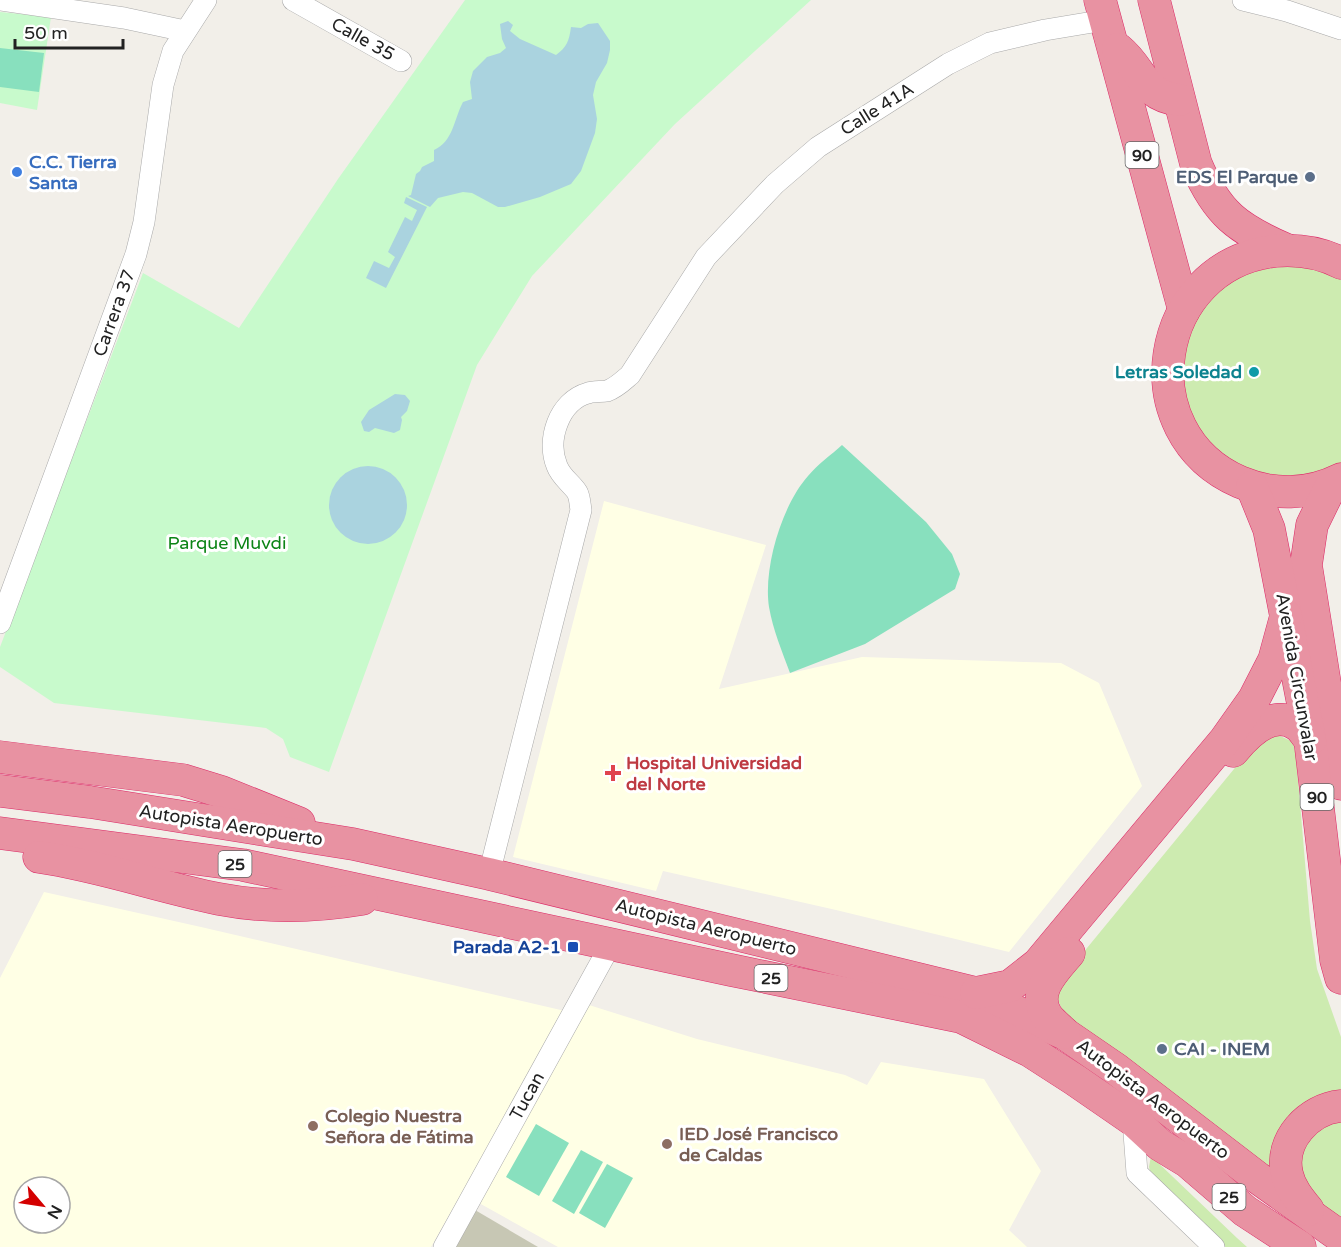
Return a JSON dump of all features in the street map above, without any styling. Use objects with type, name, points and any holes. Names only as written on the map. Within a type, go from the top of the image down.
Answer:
[{"type":"highway","name":"90","points":[[1159,3],[1179,100],[1196,164],[1207,190],[1221,209],[1238,225],[1258,238],[1287,250]]},
{"type":"highway","name":"90","points":[[1106,22],[1184,310]]},
{"type":"highway","points":[[1106,22],[1146,83],[1157,94],[1179,100]]},
{"type":"highway","name":"90","points":[[1336,481],[1292,492],[1252,487],[1227,476],[1205,460],[1187,440],[1175,415],[1168,389],[1167,361],[1173,335],[1184,310],[1199,290],[1217,273],[1262,253],[1302,250],[1338,257]]},
{"type":"highway","name":"Avenida Circunvalar","points":[[1336,481],[1312,525],[1306,565],[1341,784]]},
{"type":"highway","name":"Avenida Circunvalar","points":[[1252,487],[1269,530],[1310,740],[1336,960],[1341,978]]},
{"type":"highway","points":[[976,993],[1010,986],[1038,964],[1225,740],[1254,699],[1274,660],[1286,616]]},
{"type":"highway","points":[[1065,1034],[1047,1016],[1042,1002],[1042,990],[1245,735],[1261,724],[1281,720],[1297,724],[1310,740]]},
{"type":"highway","points":[[0,757],[183,780],[222,792],[353,844]]},
{"type":"highway","name":"Autopista Aeropuerto","points":[[0,791],[90,802],[353,844],[489,874],[976,993],[1065,1034],[1116,1069],[1258,1178],[1328,1228]]},
{"type":"highway","name":"Autopista Aeropuerto","points":[[0,833],[243,866],[961,1017],[1030,1051],[1133,1120],[1160,1144],[1188,1162],[1245,1211],[1300,1247]]},
{"type":"highway","points":[[0,852],[80,864],[221,899],[300,906],[384,896]]},
{"type":"highway","points":[[1328,1228],[1298,1198],[1286,1168],[1287,1156],[1295,1133],[1306,1121],[1327,1108],[1341,1106]]},
{"type":"highway","points":[[1160,1144],[1181,1171],[1260,1247]]},
{"type":"street","points":[[1,0],[129,9],[185,31]]},
{"type":"street","name":"Carrera 37","points":[[0,623],[136,255],[144,222],[163,84],[173,51],[206,0]]},
{"type":"street","name":"Calle 35","points":[[293,0],[401,61]]},
{"type":"street","points":[[1243,0],[1289,6],[1341,29]]},
{"type":"street","name":"Calle 41A","points":[[489,874],[581,510],[578,493],[566,481],[557,466],[553,453],[553,434],[561,415],[573,401],[587,393],[607,391],[630,375],[706,257],[776,184],[818,147],[948,64],[990,43],[1045,30],[1106,22]]},
{"type":"street","name":"Tucan","points":[[444,1247],[611,944]]},
{"type":"street","points":[[1133,1120],[1137,1173],[1214,1247]]},
{"type":"shaded area","points":[[604,501],[766,545],[719,689],[862,657],[1061,663],[1099,683],[1142,786],[1009,952],[663,871],[656,891],[513,857]]},
{"type":"shaded area","name":"Colegio Nuestra Señora de Fátima","points":[[44,892],[565,1011],[431,1247],[0,1247],[0,978]]},
{"type":"shaded area","name":"IED José Francisco de Caldas","points":[[589,1005],[697,1039],[845,1075],[867,1085],[881,1062],[984,1079],[1041,1171],[1009,1230],[1027,1247],[558,1247],[479,1203]]},
{"type":"shaded area","points":[[475,1210],[538,1247],[453,1247]]},
{"type":"green space","name":"Parque Muvdi","points":[[465,0],[811,0],[675,124],[532,276],[477,365],[329,772],[290,757],[283,739],[266,728],[54,703],[0,667],[0,647],[143,273],[239,328],[338,179]]},
{"type":"green space","points":[[0,12],[51,17],[37,110],[0,103]]},
{"type":"green space","points":[[0,48],[44,53],[39,92],[0,87]]},
{"type":"green space","points":[[1301,266],[1334,275],[1341,280],[1341,463],[1310,476],[1275,477],[1249,471],[1226,458],[1207,441],[1193,420],[1185,396],[1182,370],[1186,344],[1197,319],[1208,302],[1223,287],[1242,276],[1259,271]]},
{"type":"green space","points":[[842,445],[926,522],[952,554],[960,574],[955,589],[865,644],[790,673],[775,632],[769,607],[769,574],[776,538],[790,503],[799,488],[816,468]]},
{"type":"green space","points":[[1276,734],[1293,742],[1310,921],[1317,969],[1341,1037],[1341,1092],[1278,1183],[1067,1023],[1055,992],[1064,976],[1257,741]]},
{"type":"green space","points":[[1341,1118],[1341,1220],[1323,1208],[1303,1183],[1301,1156],[1305,1142],[1314,1131]]},
{"type":"green space","points":[[536,1124],[569,1143],[539,1196],[506,1177]]},
{"type":"green space","points":[[581,1150],[603,1162],[574,1214],[552,1201]]},
{"type":"green space","points":[[1151,1156],[1247,1247],[1223,1247],[1152,1178],[1149,1167]]},
{"type":"green space","points":[[607,1164],[633,1178],[605,1228],[579,1213]]},
{"type":"water","points":[[508,21],[513,25],[510,31],[520,39],[556,55],[567,43],[571,27],[581,28],[588,24],[598,23],[610,41],[607,63],[596,82],[593,95],[597,119],[595,133],[581,171],[571,184],[540,197],[505,207],[498,207],[472,193],[463,192],[438,198],[430,207],[408,196],[411,195],[416,174],[422,167],[434,161],[434,150],[449,136],[463,102],[472,99],[470,82],[473,71],[487,57],[500,53],[506,48],[500,24]]},
{"type":"water","points":[[406,197],[427,207],[386,288],[366,278],[374,261],[389,268],[395,257],[388,252],[405,217],[412,221],[417,210],[404,203]]},
{"type":"water","points":[[395,394],[405,395],[410,401],[407,411],[401,417],[400,430],[394,433],[375,428],[369,432],[364,431],[361,422],[369,410]]},
{"type":"water","points":[[368,466],[383,469],[395,478],[404,490],[407,505],[404,520],[395,532],[383,541],[368,544],[353,541],[341,532],[332,520],[329,505],[332,490],[341,478],[353,469]]},
{"type":"place","name":"C.C. Tierra Santa","points":[[17,172]]},
{"type":"place","name":"EDS El Parque","points":[[1310,177]]},
{"type":"place","name":"Letras Soledad","points":[[1254,372]]},
{"type":"place","name":"Hospital Universidad del Norte","points":[[613,773]]},
{"type":"place","name":"Parada A2-1","points":[[573,947]]},
{"type":"place","name":"CAI - INEM","points":[[1162,1049]]},
{"type":"place","name":"Colegio Nuestra Señora de Fátima","points":[[313,1126]]},
{"type":"place","name":"IED José Francisco de Caldas","points":[[667,1144]]}]
